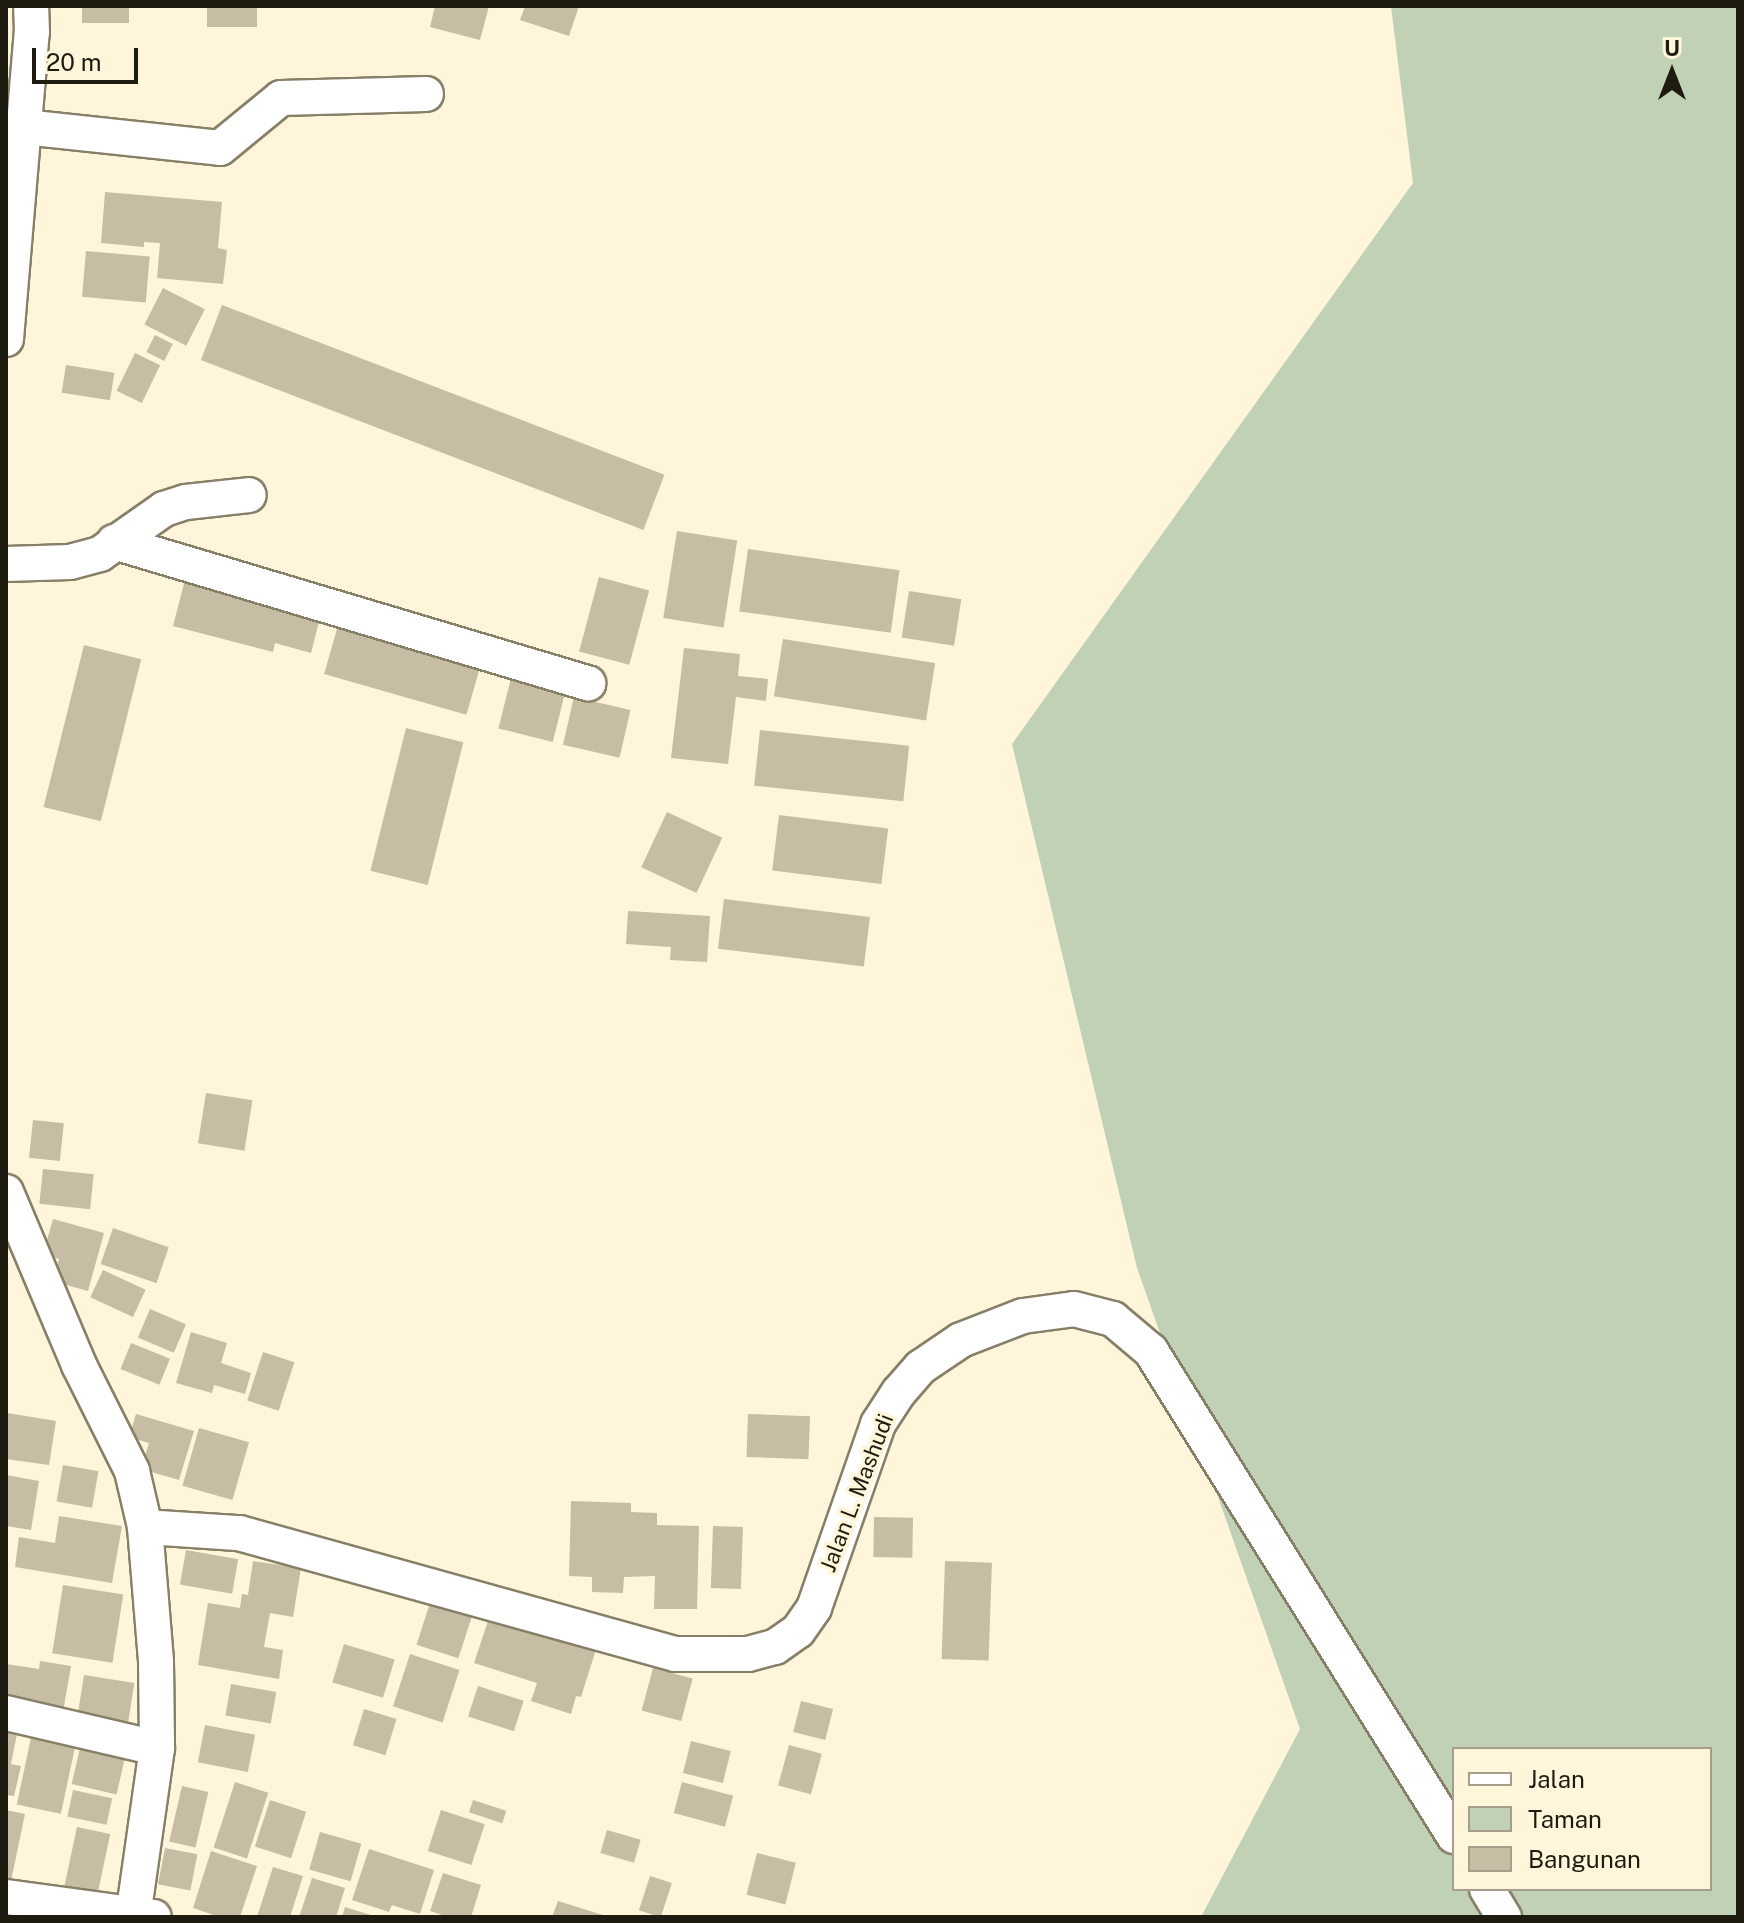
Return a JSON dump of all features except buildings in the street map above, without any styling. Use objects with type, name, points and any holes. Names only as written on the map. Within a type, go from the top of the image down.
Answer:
[{"type":"street","points":[[6,339],[32,32],[31,6]]},
{"type":"street","points":[[24,127],[220,148],[281,98],[426,94]]},
{"type":"street","points":[[6,564],[70,562],[100,554],[164,509],[186,502],[249,495]]},
{"type":"street","points":[[114,542],[588,683]]},
{"type":"street","points":[[6,1192],[79,1365],[132,1471],[145,1527],[156,1662],[157,1748],[140,1915],[6,1897]]},
{"type":"street","name":"Jalan L. Mashudi","points":[[145,1527],[239,1533],[675,1654],[748,1654],[775,1647],[798,1631],[814,1608],[878,1424],[899,1392],[921,1367],[961,1340],[1023,1316],[1074,1309],[1113,1319],[1151,1351],[1452,1833]]},
{"type":"street","points":[[6,1713],[157,1748]]},
{"type":"street","points":[[1488,1891],[1504,1917]]},
{"type":"green space","points":[[1391,6],[1738,6],[1738,1917],[1201,1917],[1300,1729],[1137,1268],[1012,744],[1413,183]]}]
